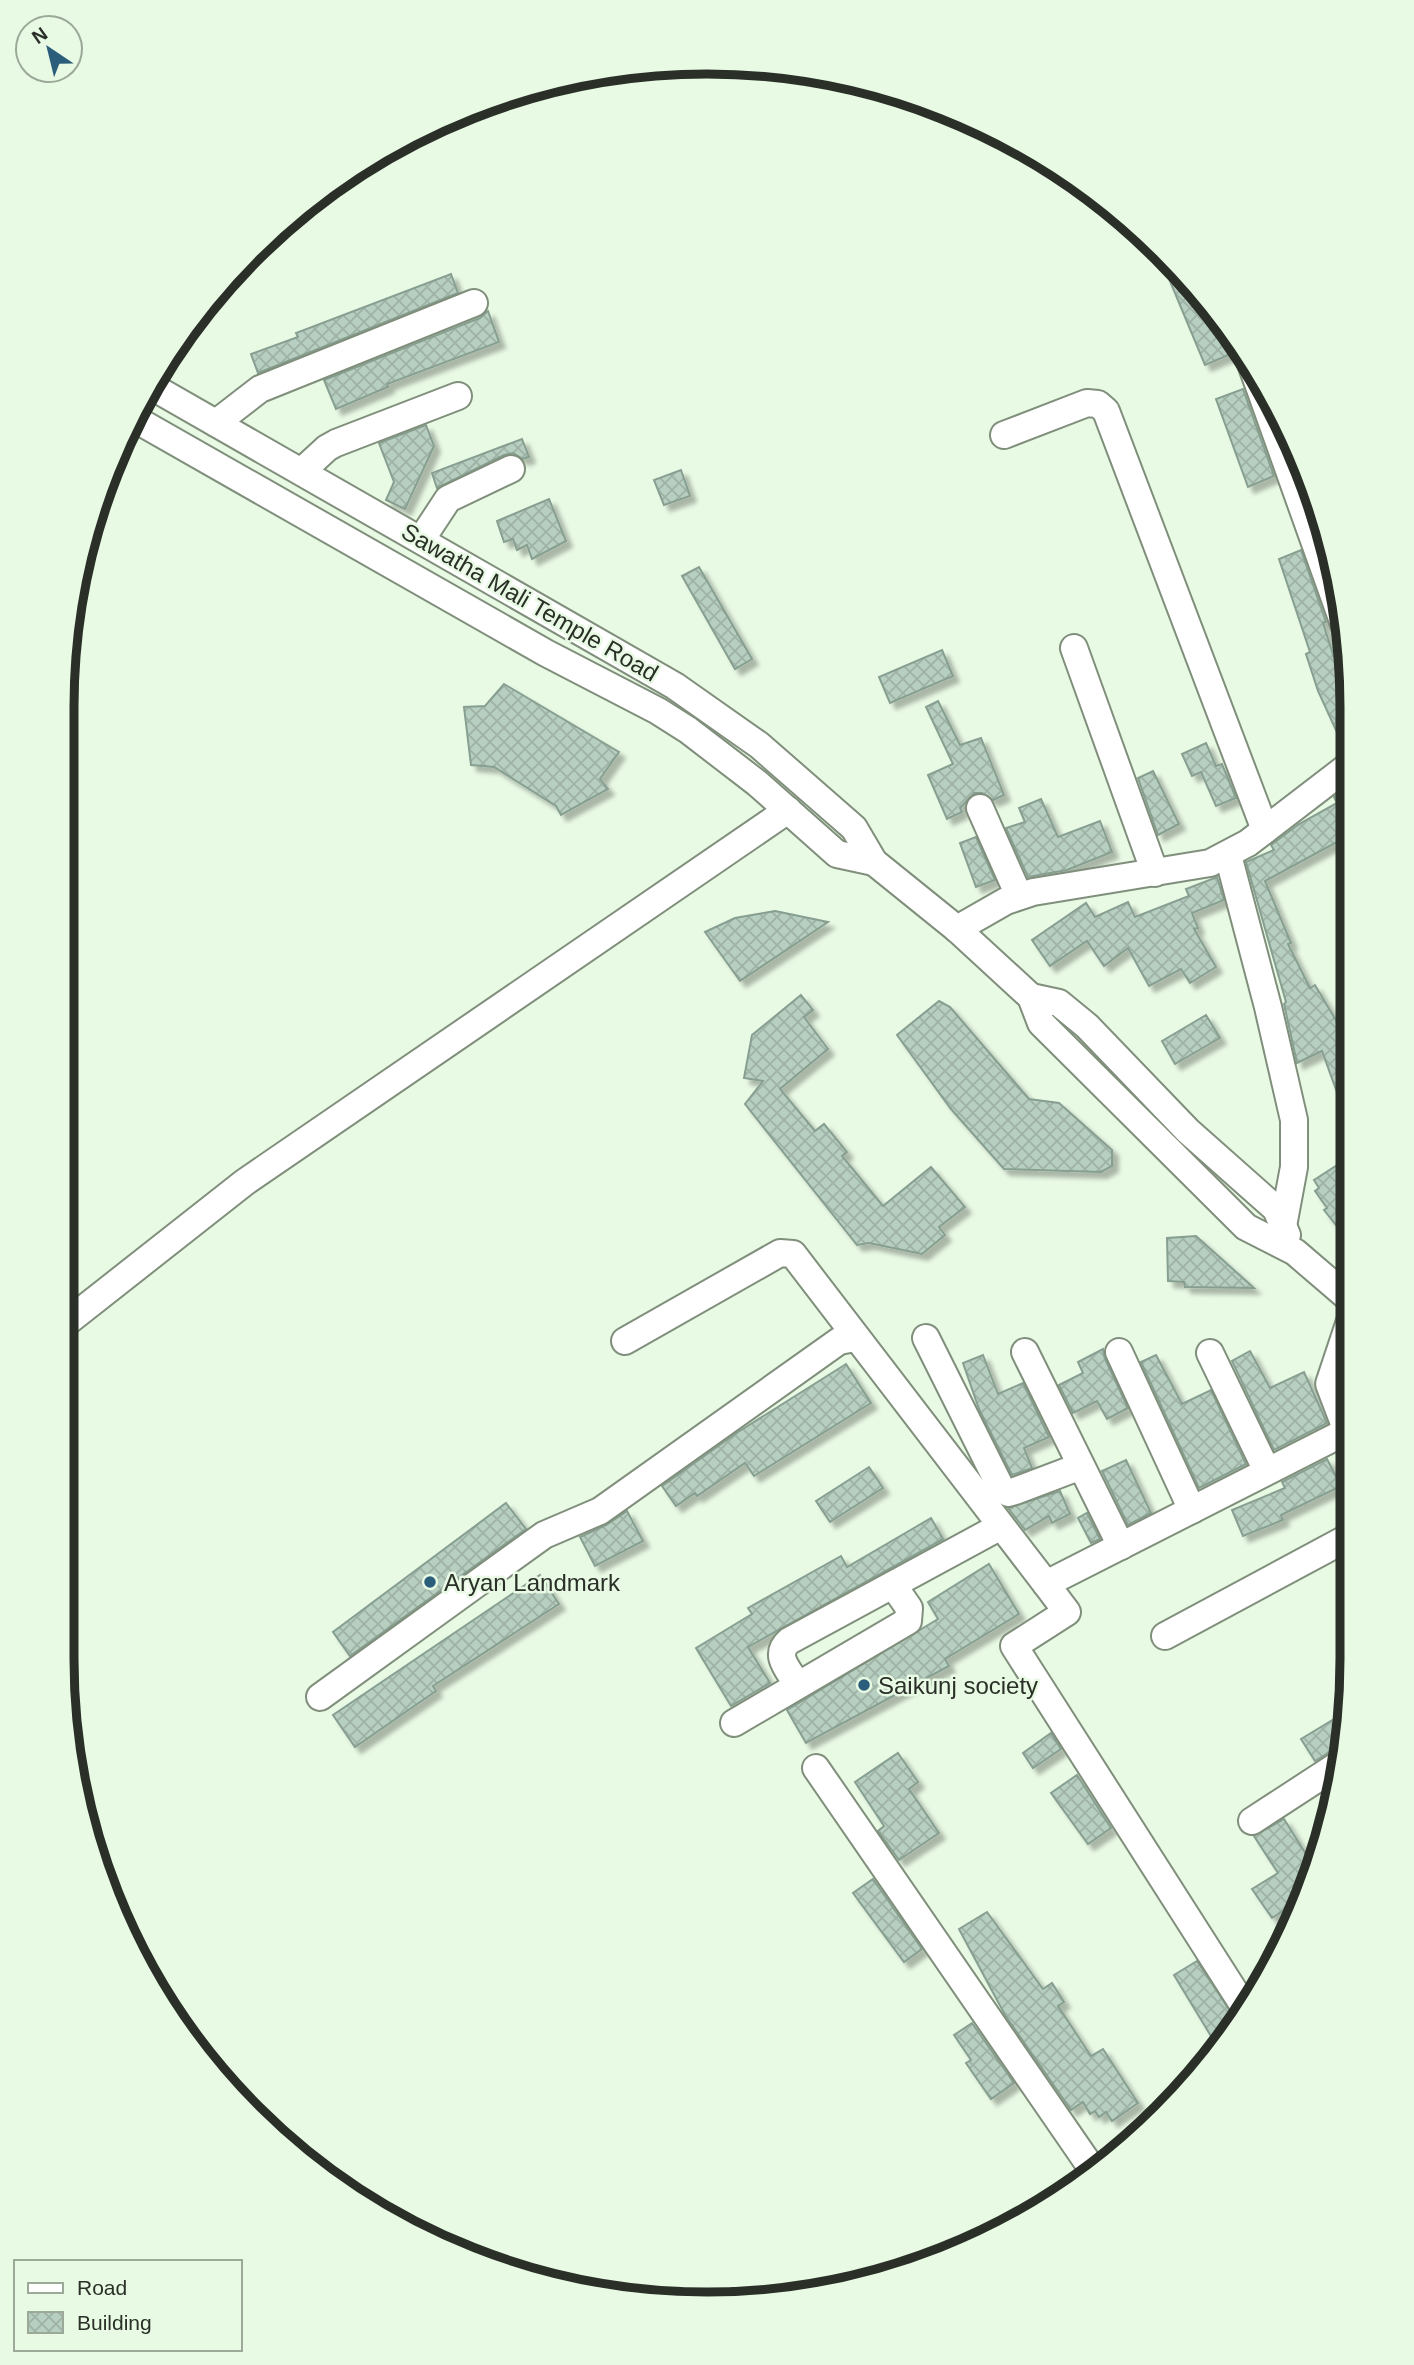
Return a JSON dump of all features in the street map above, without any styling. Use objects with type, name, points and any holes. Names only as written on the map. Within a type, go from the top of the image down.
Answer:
[{"type":"street","points":[[216,422],[260,389],[474,303]]},
{"type":"street","name":"Sawatha Mali Temple Road","points":[[158,390],[674,686],[759,745],[854,828],[874,862],[957,929],[1031,997],[1041,1023],[1247,1227],[1295,1252],[1340,1291]]},
{"type":"street","points":[[302,471],[336,443],[458,396]]},
{"type":"street","points":[[1004,435],[1087,403],[1098,404],[1107,411],[1265,830]]},
{"type":"street","points":[[1270,418],[1326,574]]},
{"type":"street","name":"Sawatha Mali Temple Road","points":[[141,423],[546,653],[658,711],[688,730],[837,853],[874,862]]},
{"type":"street","points":[[421,540],[448,499],[511,469]]},
{"type":"street","points":[[1074,648],[1155,873]]},
{"type":"street","points":[[957,929],[1020,896],[1210,863],[1228,855],[1265,830],[1340,774]]},
{"type":"street","points":[[981,808],[1020,896]]},
{"type":"street","points":[[74,1315],[245,1182],[788,810]]},
{"type":"street","points":[[1228,855],[1254,948],[1294,1120],[1294,1167],[1283,1226]]},
{"type":"street","name":"Sawatha Mali Temple Road","points":[[1031,997],[1059,1003],[1087,1026],[1188,1131],[1276,1209],[1295,1252]]},
{"type":"street","points":[[625,1341],[786,1251],[793,1254],[1067,1612],[1014,1646],[1240,2000]]},
{"type":"street","points":[[320,1697],[544,1535],[600,1511],[839,1341],[855,1338]]},
{"type":"street","points":[[926,1338],[1001,1488],[1008,1493],[1016,1491],[1081,1466]]},
{"type":"street","points":[[1340,1351],[1329,1384],[1340,1413]]},
{"type":"street","points":[[1025,1352],[1121,1546]]},
{"type":"street","points":[[1119,1352],[1192,1510]]},
{"type":"street","points":[[1210,1353],[1268,1471]]},
{"type":"street","points":[[1046,1584],[1268,1471],[1340,1441]]},
{"type":"street","points":[[797,1684],[780,1656],[783,1646],[1001,1526]]},
{"type":"street","points":[[1165,1636],[1340,1542]]},
{"type":"street","points":[[734,1723],[908,1621],[909,1608],[893,1585]]},
{"type":"street","points":[[816,1768],[1089,2164]]},
{"type":"street","points":[[1252,1821],[1330,1770]]},
{"type":"building","points":[[1165,270],[1210,321],[1217,335],[1219,334],[1233,353],[1205,365]]},
{"type":"building","points":[[451,274],[458,293],[258,373],[251,354],[298,337],[296,333]]},
{"type":"building","points":[[488,311],[499,342],[387,384],[388,387],[336,409],[324,380],[480,318]]},
{"type":"building","points":[[1243,389],[1274,476],[1248,487],[1216,399]]},
{"type":"building","points":[[426,425],[434,446],[405,509],[386,500],[394,482],[379,443]]},
{"type":"building","points":[[522,439],[529,457],[523,459],[513,453],[504,455],[437,488],[432,473]]},
{"type":"building","points":[[681,470],[690,496],[664,505],[654,480]]},
{"type":"building","points":[[549,499],[566,541],[532,559],[527,545],[517,550],[513,539],[504,542],[497,521]]},
{"type":"building","points":[[1301,550],[1326,622],[1323,623],[1339,674],[1340,739],[1318,691],[1306,654],[1310,652],[1279,559]]},
{"type":"building","points":[[699,567],[752,659],[735,669],[682,576]]},
{"type":"building","points":[[942,650],[953,676],[890,703],[879,677]]},
{"type":"building","points":[[504,684],[619,752],[600,779],[608,789],[561,815],[556,806],[494,767],[471,765],[464,707],[485,706]]},
{"type":"building","points":[[938,701],[960,745],[981,738],[1004,795],[993,800],[982,793],[974,793],[960,808],[962,812],[947,819],[928,775],[953,764],[926,707]]},
{"type":"building","points":[[1206,743],[1216,766],[1222,764],[1236,798],[1216,806],[1201,772],[1192,776],[1182,754]]},
{"type":"building","points":[[1153,771],[1179,824],[1158,835],[1138,778]]},
{"type":"building","points":[[1340,793],[1340,840],[1265,881],[1291,943],[1288,944],[1310,988],[1315,985],[1340,1027],[1339,1098],[1322,1051],[1297,1063],[1284,1004],[1286,1002],[1246,862],[1274,850],[1271,845],[1299,824],[1337,803],[1334,797]]},
{"type":"building","points":[[1041,799],[1058,837],[1100,821],[1112,852],[1067,870],[1028,877],[1006,828],[1025,822],[1019,808]]},
{"type":"building","points":[[976,837],[995,880],[976,887],[960,843]]},
{"type":"building","points":[[1217,877],[1224,900],[1192,913],[1198,928],[1194,929],[1216,967],[1190,983],[1181,969],[1149,986],[1128,948],[1104,966],[1087,941],[1050,966],[1032,940],[1086,903],[1095,917],[1128,902],[1135,917],[1189,896],[1186,889]]},
{"type":"building","points":[[775,911],[828,922],[740,981],[705,932],[735,918]]},
{"type":"building","points":[[801,995],[813,1010],[804,1017],[828,1049],[780,1089],[815,1131],[824,1124],[847,1152],[842,1156],[883,1206],[931,1167],[965,1207],[939,1227],[945,1235],[922,1254],[869,1243],[857,1245],[745,1104],[763,1081],[744,1078],[752,1035]]},
{"type":"building","points":[[939,1001],[950,1007],[1029,1099],[1059,1103],[1112,1150],[1112,1166],[1101,1172],[1004,1169],[951,1109],[897,1035]]},
{"type":"building","points":[[1206,1015],[1220,1038],[1175,1064],[1162,1041]]},
{"type":"building","points":[[1340,1163],[1340,1230],[1324,1210],[1327,1208],[1315,1191],[1319,1188],[1314,1180]]},
{"type":"building","points":[[1196,1236],[1254,1288],[1185,1287],[1184,1282],[1168,1281],[1167,1238]]},
{"type":"building","points":[[1103,1349],[1128,1408],[1107,1419],[1097,1401],[1073,1413],[1059,1385],[1083,1373],[1078,1362]]},
{"type":"building","points":[[1250,1351],[1270,1388],[1304,1372],[1327,1423],[1274,1450],[1232,1361]]},
{"type":"building","points":[[983,1355],[998,1394],[1023,1383],[1049,1437],[1024,1448],[1032,1468],[1012,1475],[979,1409],[963,1363]]},
{"type":"building","points":[[1156,1355],[1182,1404],[1211,1390],[1246,1464],[1199,1488],[1141,1362]]},
{"type":"building","points":[[846,1364],[871,1403],[754,1476],[745,1463],[697,1496],[695,1493],[676,1506],[662,1486],[738,1432]]},
{"type":"building","points":[[1327,1459],[1340,1486],[1281,1515],[1283,1520],[1243,1536],[1232,1510],[1285,1488],[1282,1482]]},
{"type":"building","points":[[1126,1460],[1151,1513],[1128,1525],[1102,1471]]},
{"type":"building","points":[[869,1467],[883,1488],[830,1522],[816,1501]]},
{"type":"building","points":[[1060,1491],[1070,1514],[1052,1523],[1049,1516],[1025,1530],[1008,1508]]},
{"type":"building","name":"Aryan Landmark","points":[[506,1503],[526,1529],[350,1656],[333,1632]]},
{"type":"building","points":[[627,1511],[643,1541],[595,1566],[580,1537]]},
{"type":"building","points":[[1087,1513],[1100,1539],[1091,1543],[1078,1518]]},
{"type":"building","points":[[931,1518],[943,1539],[748,1647],[770,1683],[731,1706],[696,1648],[752,1614],[748,1608],[841,1556],[847,1567]]},
{"type":"building","points":[[989,1564],[1019,1614],[945,1659],[949,1666],[806,1743],[787,1710],[938,1619],[928,1602]]},
{"type":"building","points":[[540,1575],[559,1604],[433,1686],[436,1691],[355,1747],[333,1715]]},
{"type":"building","points":[[1337,1717],[1333,1751],[1315,1761],[1301,1739]]},
{"type":"building","points":[[1051,1733],[1061,1749],[1033,1768],[1023,1753]]},
{"type":"building","points":[[898,1753],[918,1782],[909,1789],[939,1833],[899,1860],[878,1831],[884,1826],[855,1782]]},
{"type":"building","points":[[1077,1775],[1111,1828],[1088,1844],[1051,1793]]},
{"type":"building","points":[[1284,1819],[1308,1858],[1289,1907],[1272,1918],[1252,1889],[1278,1873],[1254,1836]]},
{"type":"building","points":[[873,1879],[922,1949],[904,1962],[853,1893]]},
{"type":"building","points":[[987,1912],[1043,1989],[1052,1983],[1064,2002],[1058,2006],[1091,2056],[1103,2049],[1138,2103],[1112,2121],[1106,2112],[1099,2117],[1095,2111],[1090,2114],[1083,2102],[1071,2110],[1005,2015],[959,1929]]},
{"type":"building","points":[[1197,1961],[1232,2013],[1213,2040],[1174,1975]]},
{"type":"building","points":[[972,2023],[1014,2083],[991,2099],[966,2063],[971,2060],[954,2035]]},
{"type":"place","name":"Aryan Landmark","points":[[430,1582]]},
{"type":"place","name":"Saikunj society","points":[[864,1685]]}]
